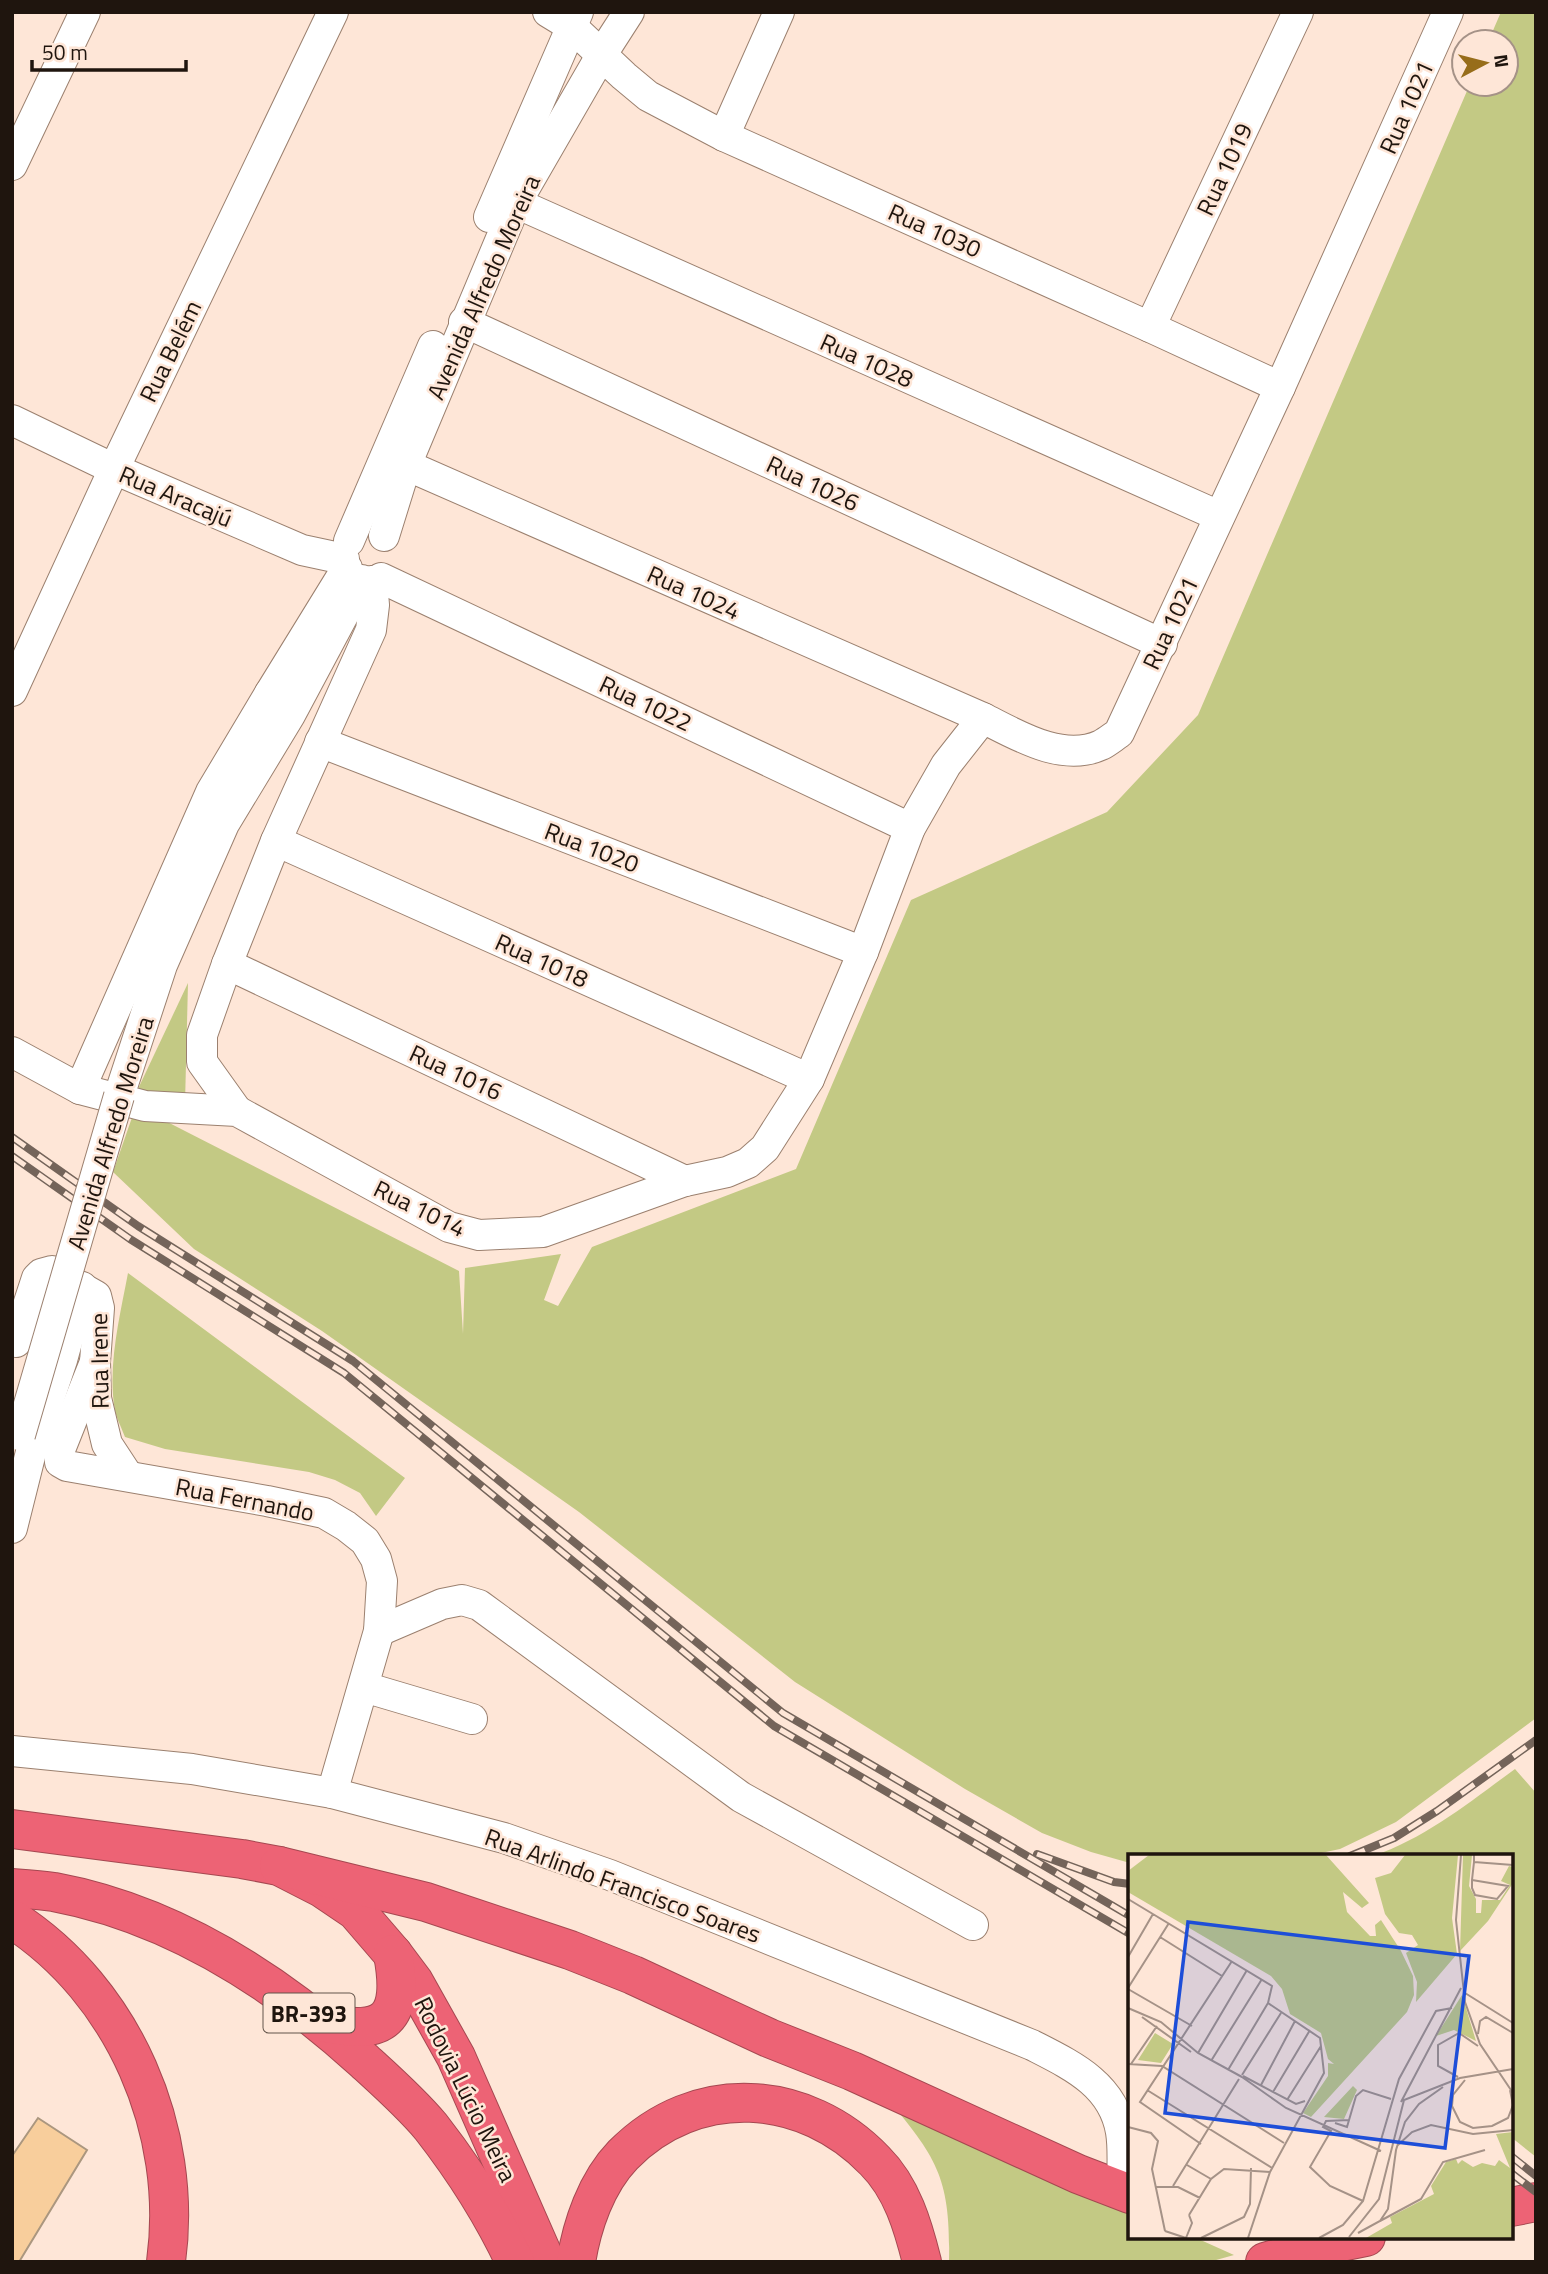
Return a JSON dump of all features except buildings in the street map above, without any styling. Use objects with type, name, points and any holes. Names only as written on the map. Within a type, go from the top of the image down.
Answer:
[{"type":"highway","name":"Rodovia Lúcio Meira","points":[[12,1829],[279,1866],[322,1888],[349,1906],[393,1954],[414,1982],[456,2057],[546,2262]]},
{"type":"highway","points":[[279,1866],[426,1902],[570,1950],[644,1980],[769,2038],[852,2071],[1066,2169],[1126,2193]]},
{"type":"highway","name":"Rodovia Lúcio Meira","points":[[12,1888],[54,1892],[107,1906],[161,1925],[237,1963],[322,2022],[430,2126],[472,2186],[505,2239],[515,2262]]},
{"type":"highway","points":[[12,1919],[71,1966],[116,2029],[144,2081],[162,2136],[167,2175],[170,2217],[166,2262]]},
{"type":"highway","points":[[322,2022],[353,2028],[371,2027],[386,2019],[392,2012],[397,1996],[393,1954]]},
{"type":"highway","points":[[576,2262],[581,2235],[592,2205],[605,2179],[622,2156],[675,2118],[705,2106],[732,2102],[788,2108],[814,2117],[847,2135],[877,2162],[899,2195],[913,2225],[922,2262]]},
{"type":"highway","points":[[1513,2207],[1536,2202]]},
{"type":"highway","points":[[1267,2239],[1316,2255],[1360,2239]]},
{"type":"highway","points":[[1265,2262],[1360,2250],[1382,2239]]},
{"type":"street","points":[[12,164],[85,12]]},
{"type":"street","name":"Rua Belém","points":[[12,691],[114,469],[333,12]]},
{"type":"street","name":"Avenida Alfredo Moreira","points":[[384,536],[406,465],[516,203],[629,12]]},
{"type":"street","points":[[724,136],[779,12]]},
{"type":"street","name":"Rua 1019","points":[[1150,327],[1298,12]]},
{"type":"street","name":"Rua 1021","points":[[983,718],[1027,740],[1059,750],[1084,750],[1102,745],[1119,733],[1280,387],[1448,12]]},
{"type":"street","name":"Avenida Alfredo Moreira","points":[[227,818],[290,715],[359,568],[566,17]]},
{"type":"street","name":"Rua 1030","points":[[566,17],[624,76],[648,96],[724,136],[1280,387]]},
{"type":"street","name":"Rua 1028","points":[[516,203],[1219,516]]},
{"type":"street","name":"Rua 1026","points":[[464,322],[1162,644]]},
{"type":"street","name":"Rua Aracajú","points":[[12,420],[114,469],[302,550],[359,568]]},
{"type":"street","name":"Rua 1024","points":[[406,465],[983,718]]},
{"type":"street","points":[[366,531],[384,536],[393,553],[393,563],[388,571],[359,568],[356,534],[366,531]]},
{"type":"street","name":"Avenida Alfredo Moreira","points":[[80,1089],[211,792],[270,693],[359,568]]},
{"type":"street","name":"Avenida Alfredo Moreira","points":[[237,1111],[202,1062],[202,1035],[276,841],[371,630],[374,605],[359,568]]},
{"type":"street","name":"Rua 1022","points":[[359,568],[910,828]]},
{"type":"street","name":"Avenida Alfredo Moreira","points":[[16,1448],[140,1027],[162,965],[227,818],[270,693]]},
{"type":"street","points":[[808,1079],[863,953],[910,828],[946,765],[983,718]]},
{"type":"street","name":"Rua 1020","points":[[320,742],[863,953]]},
{"type":"street","name":"Rua 1018","points":[[276,841],[808,1079]]},
{"type":"street","name":"Rua 1016","points":[[227,964],[685,1181]]},
{"type":"street","name":"Rua 1014","points":[[12,1052],[80,1089],[145,1106],[237,1111],[449,1227],[479,1236],[543,1232],[685,1181],[727,1172],[748,1163],[765,1148],[808,1079]]},
{"type":"street","name":"Rua Irene","points":[[14,1346],[41,1273],[52,1271],[96,1296],[99,1300],[95,1362],[96,1398],[100,1423],[107,1444],[128,1476]]},
{"type":"street","points":[[12,1528],[31,1451],[62,1360],[82,1287]]},
{"type":"street","name":"Rua Fernando","points":[[95,1362],[59,1452],[60,1462],[67,1466],[324,1513],[346,1525],[365,1542],[376,1559],[382,1581],[379,1630],[332,1793]]},
{"type":"street","points":[[379,1630],[442,1604],[461,1600],[479,1605],[741,1797],[974,1925]]},
{"type":"street","points":[[364,1687],[472,1719]]},
{"type":"street","name":"Rua Arlindo Francisco Soares","points":[[12,1751],[192,1769],[332,1793],[504,1838],[610,1875],[1032,2045],[1078,2069],[1102,2089],[1114,2110],[1121,2132],[1126,2193]]},
{"type":"green space","points":[[1501,12],[1536,12],[1536,1718],[1396,1822],[1340,1849],[1316,1854],[1128,1854],[1128,1862],[1091,1852],[1042,1833],[965,1789],[795,1682],[579,1512],[322,1331],[194,1249],[113,1172],[136,1106],[459,1271],[463,1334],[465,1268],[561,1254],[544,1300],[558,1306],[592,1247],[796,1169],[911,900],[1107,812],[1198,715],[1464,98],[1520,98],[1520,28],[1494,28]]},
{"type":"green space","points":[[188,983],[185,1104],[137,1091]]},
{"type":"green space","points":[[128,1273],[405,1478],[376,1516],[360,1493],[335,1480],[309,1472],[165,1449],[125,1437],[115,1411],[113,1376]]},
{"type":"green space","points":[[1515,1769],[1536,1793],[1536,2157],[1513,2139],[1513,1854],[1378,1854],[1430,1829]]},
{"type":"green space","points":[[882,2092],[1128,2207],[1128,2239],[1198,2239],[1234,2255],[1209,2262],[949,2262],[949,2232],[943,2187],[916,2134]]},
{"type":"railway","points":[[12,1137],[138,1226],[353,1361],[783,1713],[1128,1915]]},
{"type":"railway","points":[[12,1156],[130,1239],[344,1373],[774,1726],[1128,1933]]},
{"type":"railway","points":[[1355,1854],[1394,1838],[1437,1811],[1536,1740]]},
{"type":"railway","points":[[1037,1854],[1114,1882],[1128,1884]]},
{"type":"railway","points":[[1513,2158],[1536,2176]]},
{"type":"railway","points":[[1513,2175],[1536,2192]]}]
